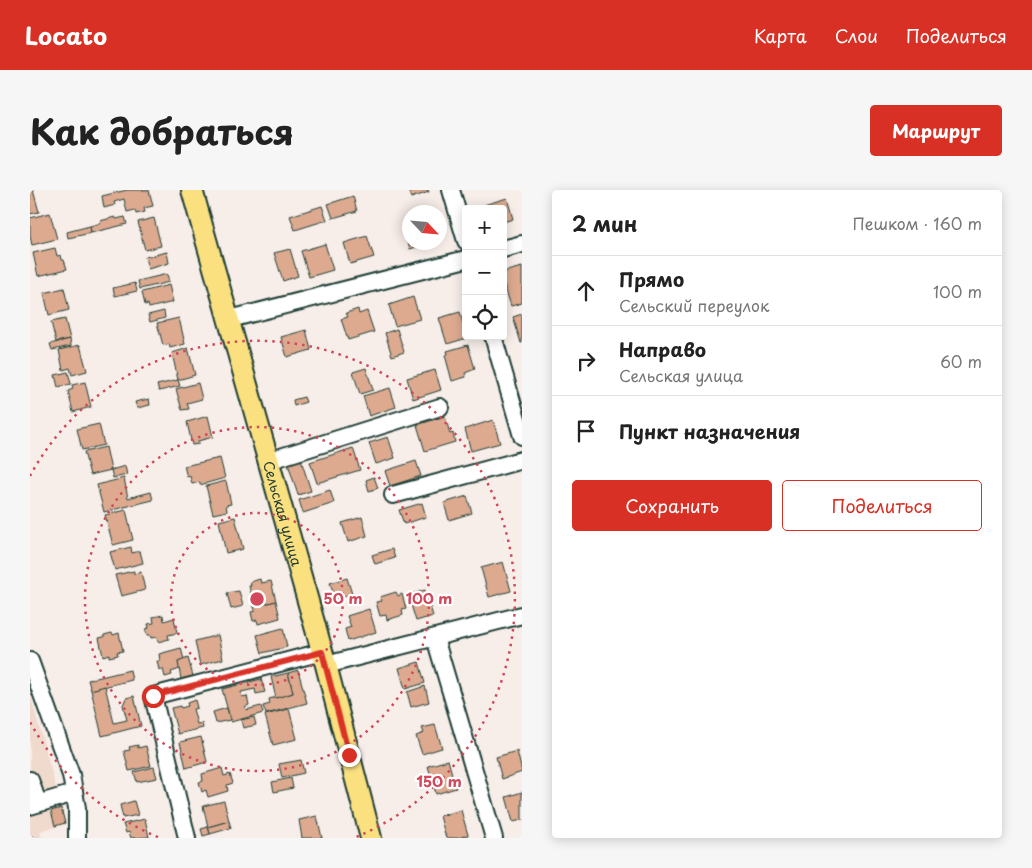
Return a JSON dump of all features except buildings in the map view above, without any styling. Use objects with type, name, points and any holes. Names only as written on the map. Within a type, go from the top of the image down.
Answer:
[{"type":"main road","name":"Сельская улица","points":[[192,190],[230,319],[324,658],[371,838]]},
{"type":"street","points":[[451,190],[462,227]]},
{"type":"street","points":[[507,248],[522,244]]},
{"type":"street","points":[[230,319],[462,260]]},
{"type":"street","points":[[494,340],[522,436]]},
{"type":"street","points":[[268,461],[440,407]]},
{"type":"street","points":[[393,495],[522,460]]},
{"type":"street","points":[[187,838],[153,696],[324,658],[435,638],[522,615]]},
{"type":"street","points":[[435,638],[494,838]]},
{"type":"street","points":[[30,661],[71,776],[77,808],[76,838]]},
{"type":"street","points":[[30,780],[34,804],[74,793]]},
{"type":"shaded area","points":[[30,693],[66,824],[40,831],[42,838],[30,838]]},
{"type":"route","points":[[153,696],[322,652],[349,755]]}]
